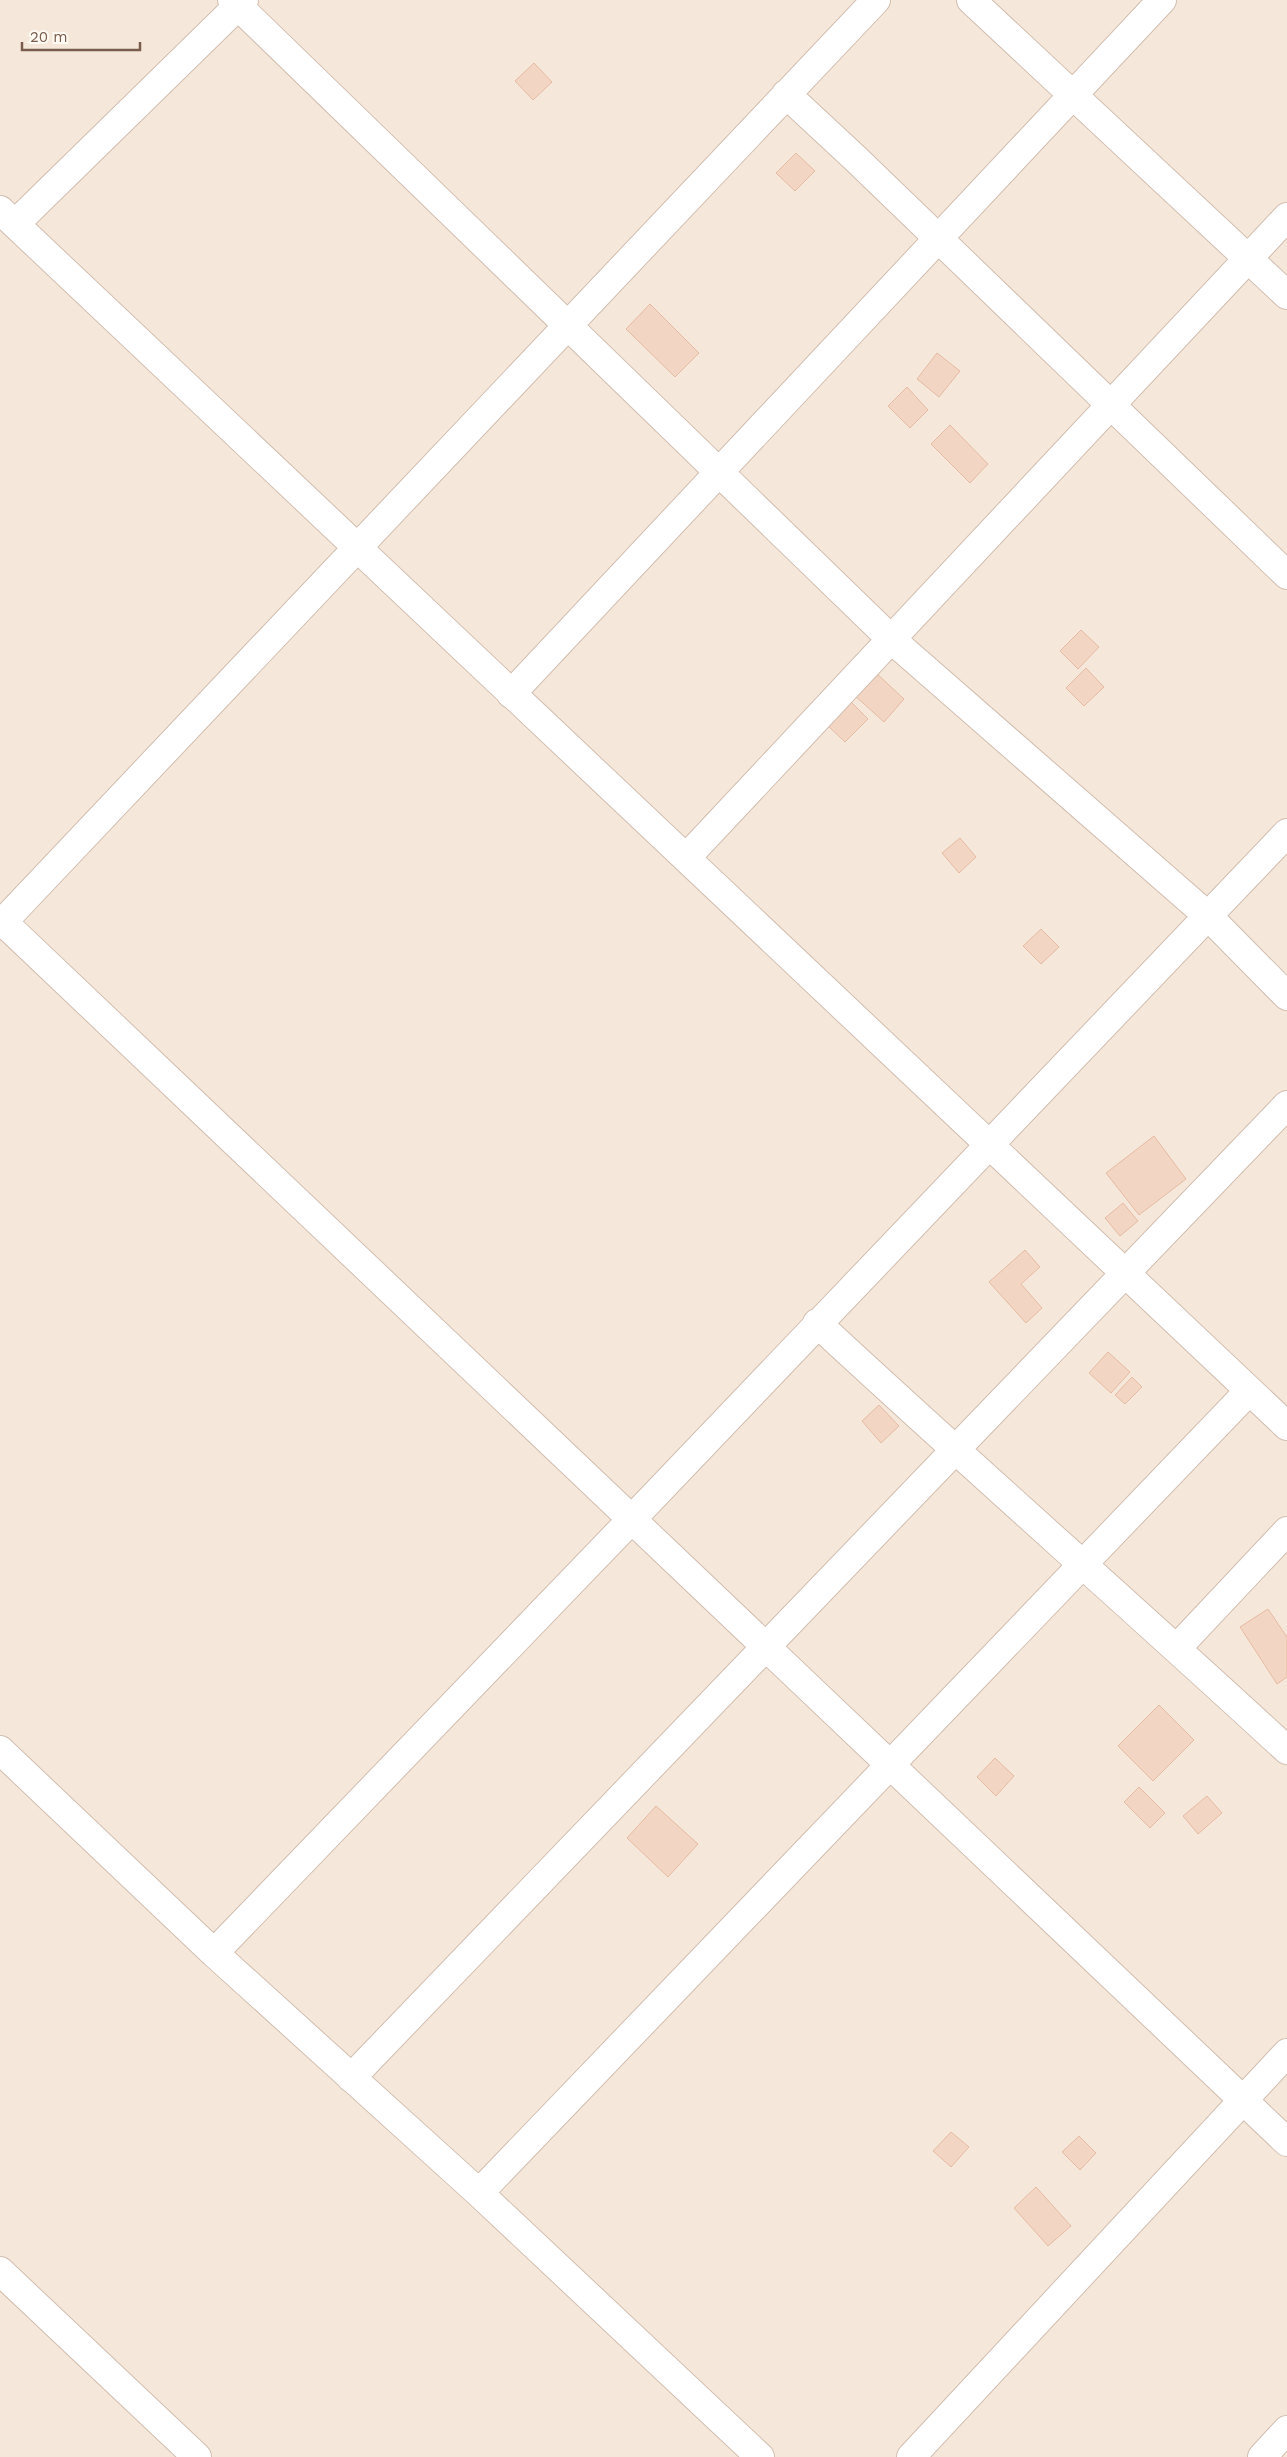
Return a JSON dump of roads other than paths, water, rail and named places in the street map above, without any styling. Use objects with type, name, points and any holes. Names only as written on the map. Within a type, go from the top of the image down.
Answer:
[{"type":"street","points":[[876,0],[1,922],[891,1764],[1287,2142]]},
{"type":"street","points":[[971,0],[1287,295]]},
{"type":"street","points":[[511,694],[1162,0]]},
{"type":"street","points":[[1287,996],[1208,916],[890,640],[566,327],[238,2],[8,217],[1287,1426]]},
{"type":"street","points":[[786,94],[1284,566]]},
{"type":"street","points":[[686,858],[1287,217]]},
{"type":"street","points":[[214,1953],[632,1519],[817,1323],[1287,833]]},
{"type":"street","points":[[351,2078],[1287,1105]]},
{"type":"street","points":[[817,1323],[955,1451],[1082,1566],[1177,1648],[1287,1750]]},
{"type":"street","points":[[479,2193],[1249,1391]]},
{"type":"street","points":[[1177,1648],[1287,1531]]},
{"type":"street","points":[[0,1750],[214,1953],[479,2193],[760,2457]]},
{"type":"street","points":[[911,2457],[1287,2053]]},
{"type":"street","points":[[0,2271],[197,2457]]},
{"type":"street","points":[[1262,2457],[1287,2430]]}]
